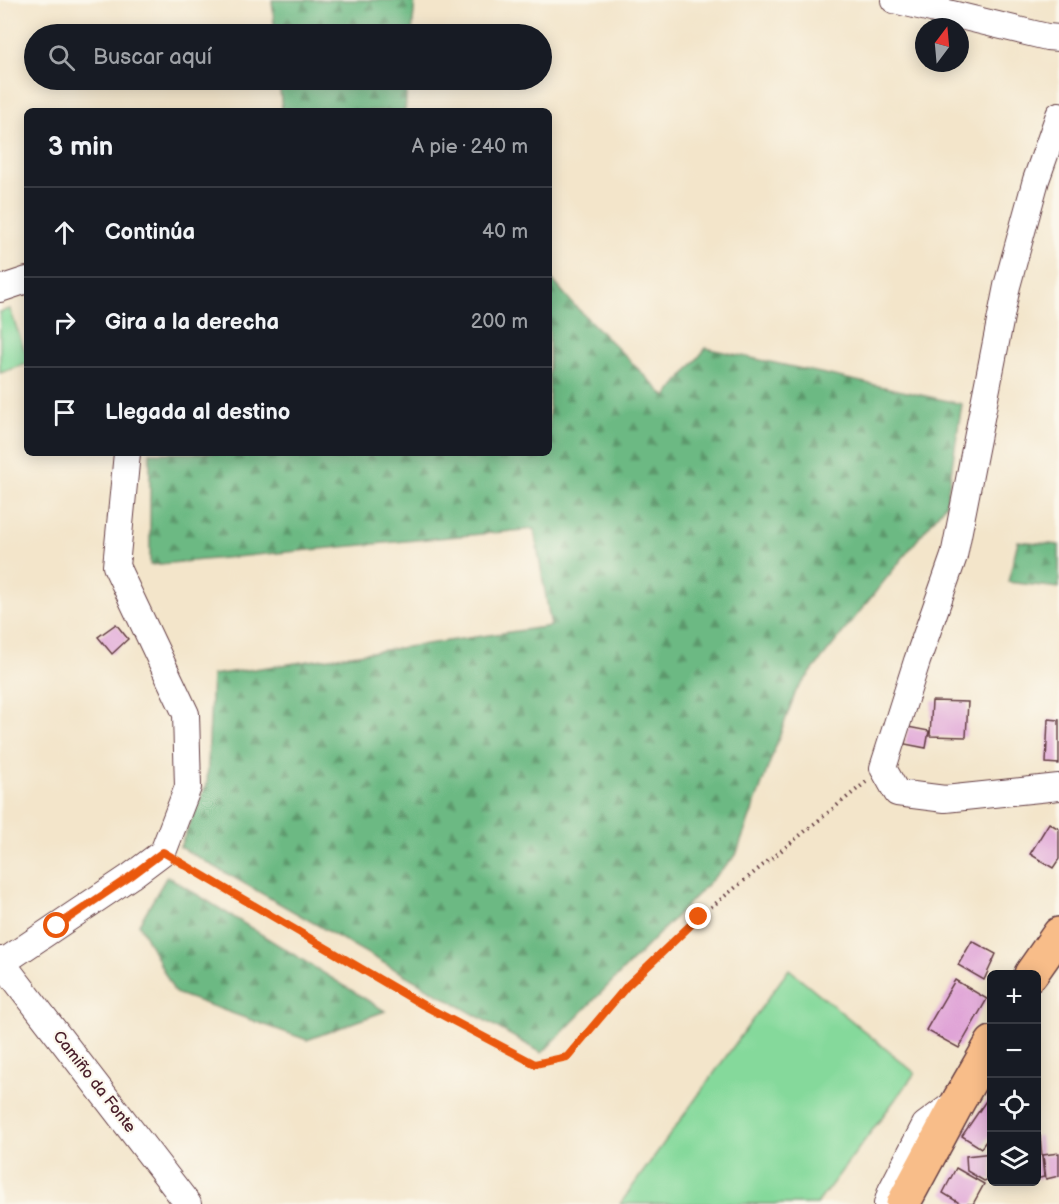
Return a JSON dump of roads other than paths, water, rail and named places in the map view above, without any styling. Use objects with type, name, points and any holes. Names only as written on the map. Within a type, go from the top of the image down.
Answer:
[{"type":"main road","points":[[1034,970],[1059,934]]},
{"type":"main road","points":[[903,1204],[958,1100],[987,1051]]},
{"type":"street","points":[[894,0],[1059,38]]},
{"type":"street","points":[[1059,114],[1036,180],[1007,286],[954,556],[883,768],[897,794],[945,799],[1059,787]]},
{"type":"street","points":[[0,289],[24,281]]},
{"type":"street","points":[[1,961],[131,876],[163,852],[188,786],[186,714],[116,566],[127,456]]},
{"type":"street","name":"Camiño da Fonte","points":[[1,961],[188,1204]]},
{"type":"street","points":[[887,1204],[891,1191],[925,1125],[958,1100]]}]
